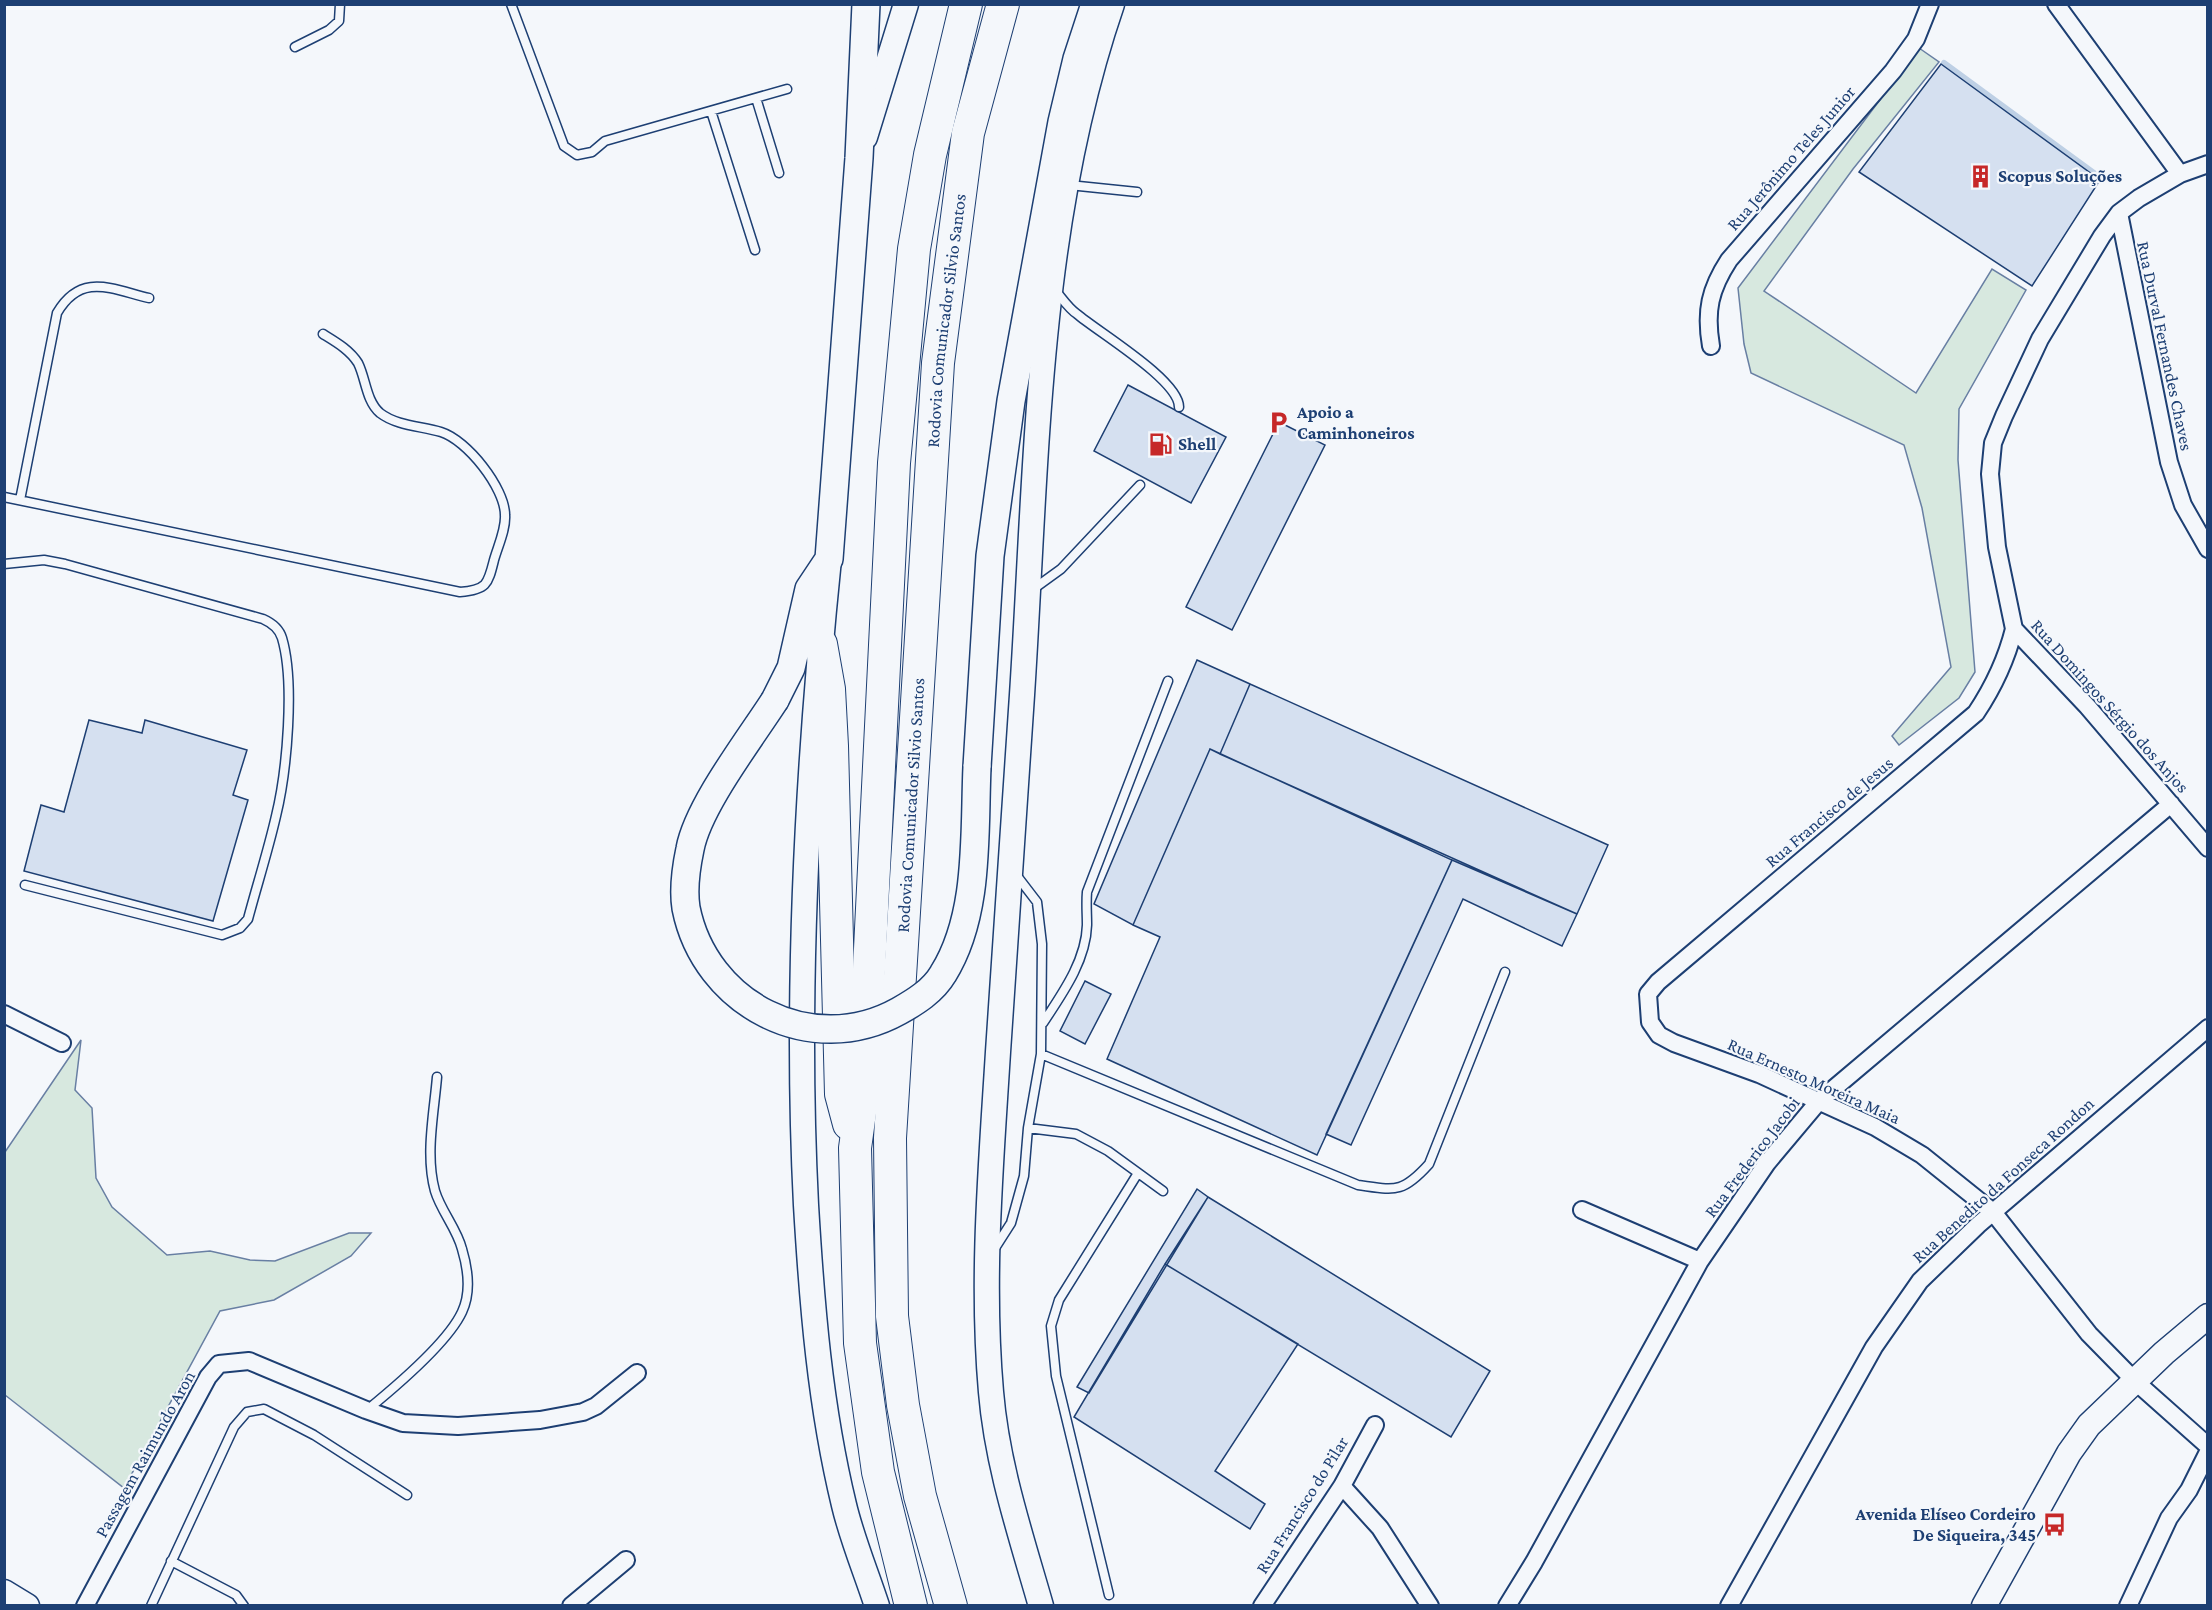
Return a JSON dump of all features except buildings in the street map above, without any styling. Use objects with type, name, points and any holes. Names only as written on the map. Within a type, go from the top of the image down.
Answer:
[{"type":"highway","name":"Rodovia Comunicador Silvio Santos","points":[[911,1605],[878,1472],[860,1343],[855,1148],[863,1091],[894,463],[914,249],[930,155],[966,4]]},
{"type":"highway","name":"Rodovia Comunicador Silvio Santos","points":[[951,1605],[920,1496],[901,1394],[892,1316],[890,1138],[938,363],[968,134],[1003,4]]},
{"type":"highway","points":[[821,644],[829,689],[832,746],[841,1094],[855,1148]]},
{"type":"main road","points":[[866,4],[859,158],[821,644],[801,996],[802,1126],[811,1288],[825,1409],[844,1507],[878,1605]]},
{"type":"main road","points":[[862,81],[872,42],[878,4]]},
{"type":"main road","points":[[859,158],[906,4]]},
{"type":"main road","points":[[829,559],[809,588],[791,668],[775,700],[711,798],[690,846],[685,878],[686,907],[699,948],[711,969],[743,1002],[776,1020],[837,1030],[880,1022],[920,999],[942,977],[958,947],[971,890],[990,556],[1011,401],[1062,122],[1077,59],[1095,4]]},
{"type":"main road","points":[[1041,1605],[1002,1466],[991,1394],[986,1261],[1010,867],[1051,285],[1065,184],[1101,37],[1112,4]]},
{"type":"main road","points":[[1984,1605],[2069,1453],[2089,1425],[2164,1353],[2208,1316]]},
{"type":"main road","points":[[4,1592],[27,1605]]},
{"type":"street","name":"Rua Jerônimo Teles Junior","points":[[1712,346],[1707,323],[1708,304],[1712,289],[1729,260],[1893,70],[1916,39],[1929,4]]},
{"type":"street","points":[[2056,4],[2180,174]]},
{"type":"street","name":"Rua Domingos Sérgio dos Anjos","points":[[2207,166],[2180,174],[2119,213],[2092,249],[2040,339],[1993,443],[1990,495],[1997,547],[2014,629],[2087,706],[2208,848]]},
{"type":"street","name":"Rua Durval Fernandes Chaves","points":[[2119,213],[2169,462],[2183,506],[2208,549]]},
{"type":"street","name":"Rua Francisco de Jesus","points":[[1647,1008],[1648,994],[1658,982],[1976,713],[1995,684],[2008,654],[2014,629]]},
{"type":"street","name":"Rua Frederico Jacobi","points":[[1507,1605],[1534,1562],[1700,1261],[1767,1163],[1819,1101],[2171,804]]},
{"type":"street","name":"Rua Ernesto Moreira Maia","points":[[1647,1008],[1650,1022],[1659,1035],[1674,1043],[1759,1074],[1902,1141],[1993,1212],[2089,1334],[2136,1382],[2208,1446]]},
{"type":"street","points":[[4,1014],[62,1043]]},
{"type":"street","name":"Rua Benedito da Fonseca Rondon","points":[[1729,1605],[1822,1436],[1898,1309],[1920,1281],[1993,1212],[2208,1028]]},
{"type":"street","points":[[1582,1210],[1700,1261]]},
{"type":"street","name":"Passagem Raimundo Aron","points":[[85,1605],[208,1377],[219,1364],[249,1361],[403,1423],[458,1426],[540,1420],[583,1412],[596,1406],[637,1373]]},
{"type":"street","name":"Rua Francisco do Pilar","points":[[1262,1605],[1342,1486],[1375,1425]]},
{"type":"street","points":[[2128,1605],[2169,1518],[2188,1490],[2208,1452]]},
{"type":"street","points":[[1342,1486],[1380,1528],[1430,1605]]},
{"type":"street","points":[[571,1605],[626,1560]]},
{"type":"lane","points":[[295,47],[329,30],[339,21],[340,4]]},
{"type":"lane","points":[[511,4],[564,146],[577,155],[592,152],[605,141],[787,89]]},
{"type":"lane","points":[[756,98],[779,173]]},
{"type":"lane","points":[[711,111],[755,250]]},
{"type":"lane","points":[[1065,184],[1137,192]]},
{"type":"lane","points":[[1051,285],[1075,313],[1114,341],[1162,381],[1176,396],[1179,407]]},
{"type":"lane","points":[[20,500],[57,313],[65,299],[76,290],[102,287],[149,298]]},
{"type":"lane","points":[[4,497],[460,592],[477,591],[488,583],[506,517],[504,503],[495,484],[468,448],[454,438],[395,421],[379,412],[371,401],[358,363],[343,346],[323,334]]},
{"type":"lane","points":[[1029,592],[1061,568],[1140,485]]},
{"type":"lane","points":[[4,564],[44,560],[65,564],[263,619],[273,623],[282,636],[287,669],[288,740],[276,815],[248,919],[240,928],[222,935],[25,885]]},
{"type":"lane","points":[[1042,1025],[1066,987],[1082,951],[1087,925],[1087,892],[1168,681]]},
{"type":"lane","points":[[986,1261],[1011,1223],[1024,1176],[1028,1128],[1041,1054],[1042,944],[1037,902],[1010,867]]},
{"type":"lane","points":[[1041,1054],[1358,1185],[1394,1190],[1412,1183],[1429,1164],[1504,972]]},
{"type":"lane","points":[[366,1410],[402,1381],[451,1328],[462,1311],[468,1290],[462,1247],[435,1191],[430,1151],[437,1077]]},
{"type":"lane","points":[[1028,1128],[1076,1134],[1108,1151],[1163,1191]]},
{"type":"lane","points":[[1109,1594],[1056,1376],[1052,1326],[1059,1300],[1138,1173]]},
{"type":"lane","points":[[151,1605],[234,1427],[248,1413],[264,1409],[314,1435],[407,1495]]},
{"type":"lane","points":[[171,1561],[236,1594],[244,1605]]},
{"type":"shaded area","points":[[1919,48],[1939,62],[1853,169],[1764,291],[1916,393],[1992,269],[2026,290],[1959,409],[1958,460],[1975,672],[1959,698],[1899,745],[1892,736],[1951,667],[1922,508],[1904,445],[1751,373],[1744,344],[1738,288]]},
{"type":"shaded area","points":[[81,1040],[75,1090],[92,1108],[96,1178],[112,1207],[167,1255],[210,1251],[250,1260],[275,1261],[349,1233],[371,1233],[351,1256],[274,1300],[220,1311],[124,1488],[5,1395],[5,1152]]},
{"type":"waterway","points":[[1944,63],[2102,179]]},
{"type":"place","name":"Scopus Soluções","points":[[1980,176]]},
{"type":"place","name":"Apoio a Caminhoneiros","points":[[1279,422]]},
{"type":"place","name":"Shell","points":[[1160,444]]},
{"type":"place","name":"Avenida Elíseo Cordeiro De Siqueira, 345","points":[[2054,1524]]}]
